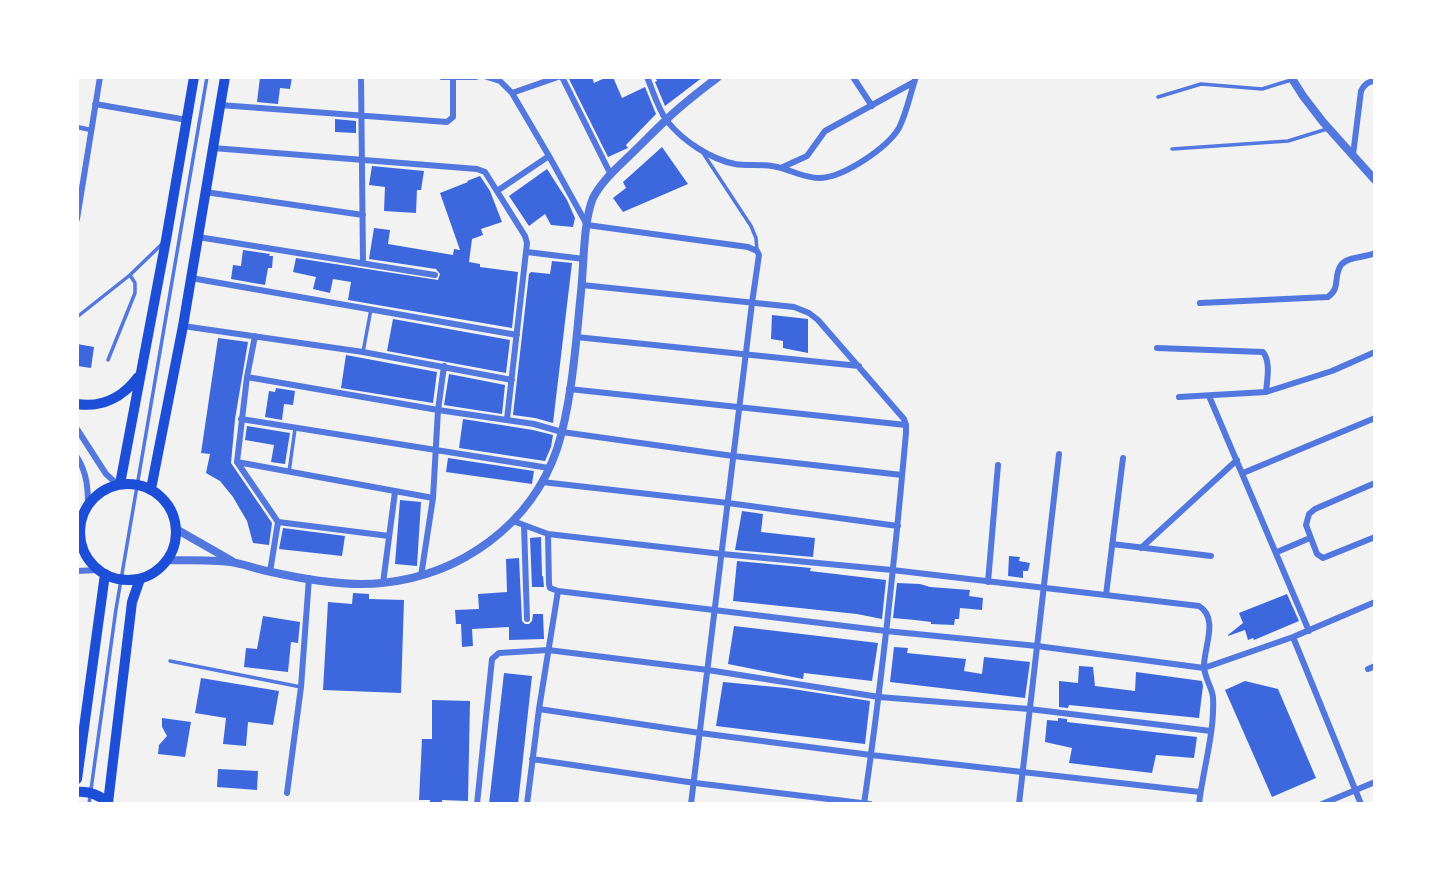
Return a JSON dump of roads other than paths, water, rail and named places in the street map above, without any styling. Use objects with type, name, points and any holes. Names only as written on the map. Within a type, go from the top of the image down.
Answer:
[{"type":"main road","points":[[119,484],[194,77]]},
{"type":"main road","points":[[151,489],[183,326],[225,77]]},
{"type":"main road","points":[[77,404],[94,405],[114,399],[130,387],[141,370]]},
{"type":"main road","points":[[119,484],[137,484],[151,489],[169,506],[175,521],[176,542],[168,560],[159,570],[141,579],[121,580],[101,572],[87,557],[79,545],[81,523],[88,506],[101,492],[119,484]]},
{"type":"main road","points":[[77,779],[101,572]]},
{"type":"main road","points":[[109,803],[132,602],[141,579]]},
{"type":"main road","points":[[77,746],[84,730]]},
{"type":"main road","points":[[77,792],[91,793],[109,803]]},
{"type":"street","points":[[77,219],[100,77]]},
{"type":"street","points":[[361,77],[363,263]]},
{"type":"street","points":[[442,77],[476,77]]},
{"type":"street","points":[[486,77],[500,81],[512,93],[587,225]]},
{"type":"street","points":[[512,93],[560,77],[611,174]]},
{"type":"street","points":[[647,77],[666,119],[701,150],[731,163],[782,168],[818,178],[835,176],[850,169],[886,144],[901,125],[915,80]]},
{"type":"street","points":[[168,560],[235,563],[270,572],[346,583],[383,583],[421,576],[464,558],[490,541],[513,521],[542,482],[562,432],[576,337],[587,225],[593,198],[604,181],[666,119],[718,77]]},
{"type":"street","points":[[853,77],[872,106]]},
{"type":"street","points":[[220,105],[447,122],[453,117],[453,78]]},
{"type":"street","points":[[1292,78],[1329,128],[1375,180]]},
{"type":"street","points":[[782,168],[807,156],[825,131],[915,80]]},
{"type":"street","points":[[1353,155],[1361,91],[1363,86],[1375,80]]},
{"type":"street","points":[[95,104],[187,120]]},
{"type":"street","points":[[77,127],[91,130]]},
{"type":"street","points":[[213,148],[480,169],[487,174],[526,239],[527,253],[507,419]]},
{"type":"street","points":[[497,191],[549,156]]},
{"type":"street","points":[[205,192],[363,215]]},
{"type":"street","points":[[587,225],[748,247],[759,255],[691,804]]},
{"type":"street","points":[[198,237],[435,275]]},
{"type":"street","points":[[527,253],[584,259]]},
{"type":"street","points":[[1200,303],[1328,297],[1334,292],[1344,262],[1375,253]]},
{"type":"street","points":[[191,278],[517,335]]},
{"type":"street","points":[[582,285],[794,307],[809,313],[859,366],[906,425],[898,526],[864,804]]},
{"type":"street","points":[[183,326],[363,352],[512,380]]},
{"type":"street","points":[[255,336],[247,377],[237,462],[278,522],[270,572]]},
{"type":"street","points":[[576,337],[859,366]]},
{"type":"street","points":[[1157,348],[1263,352],[1268,362],[1266,392]]},
{"type":"street","points":[[1179,397],[1266,392],[1332,371],[1375,352]]},
{"type":"street","points":[[421,576],[433,498],[438,410],[444,366]]},
{"type":"street","points":[[247,377],[438,410],[507,419],[562,432],[733,456],[902,475]]},
{"type":"street","points":[[569,389],[906,425]]},
{"type":"street","points":[[1209,396],[1309,631]]},
{"type":"street","points":[[1243,473],[1375,418]]},
{"type":"street","points":[[241,419],[549,468]]},
{"type":"street","points":[[77,429],[106,474],[119,484]]},
{"type":"street","points":[[1019,804],[1059,454]]},
{"type":"street","points":[[77,457],[86,477],[88,506]]},
{"type":"street","points":[[1106,595],[1123,458]]},
{"type":"street","points":[[1141,548],[1237,460]]},
{"type":"street","points":[[237,462],[433,498]]},
{"type":"street","points":[[988,582],[998,465]]},
{"type":"street","points":[[542,482],[898,526]]},
{"type":"street","points":[[1375,483],[1311,512],[1306,521],[1317,554],[1324,558],[1375,537]]},
{"type":"street","points":[[383,583],[395,492]]},
{"type":"street","points":[[513,521],[548,534],[1199,606],[1208,614],[1204,668],[1213,695],[1211,731],[1199,804]]},
{"type":"street","points":[[278,522],[389,536]]},
{"type":"street","points":[[524,525],[527,619]]},
{"type":"street","points":[[176,529],[235,563]]},
{"type":"street","points":[[548,534],[548,579],[550,588],[558,591],[1204,668],[1293,638],[1375,602]]},
{"type":"street","points":[[1277,552],[1310,538]]},
{"type":"street","points":[[1112,544],[1211,556]]},
{"type":"street","points":[[77,571],[101,572]]},
{"type":"street","points":[[287,793],[301,687],[309,578]]},
{"type":"street","points":[[527,804],[558,591]]},
{"type":"street","points":[[1293,638],[1361,804]]},
{"type":"street","points":[[477,804],[493,657],[499,653],[548,650],[708,670],[879,697],[1029,709],[1211,731]]},
{"type":"street","points":[[539,709],[871,755],[1200,792]]},
{"type":"street","points":[[532,759],[695,783],[870,804]]},
{"type":"street","points":[[1322,804],[1375,782]]},
{"type":"lane","points":[[89,804],[121,580],[207,77]]},
{"type":"lane","points":[[1158,97],[1200,84],[1262,89],[1292,78]]},
{"type":"lane","points":[[1172,149],[1288,141],[1329,128]]},
{"type":"lane","points":[[701,150],[751,226],[757,251]]},
{"type":"lane","points":[[77,317],[130,275],[166,240]]},
{"type":"lane","points":[[108,360],[135,293],[135,284],[130,275]]},
{"type":"lane","points":[[363,352],[371,308]]},
{"type":"lane","points":[[289,472],[296,428]]},
{"type":"lane","points":[[170,661],[301,687]]}]
